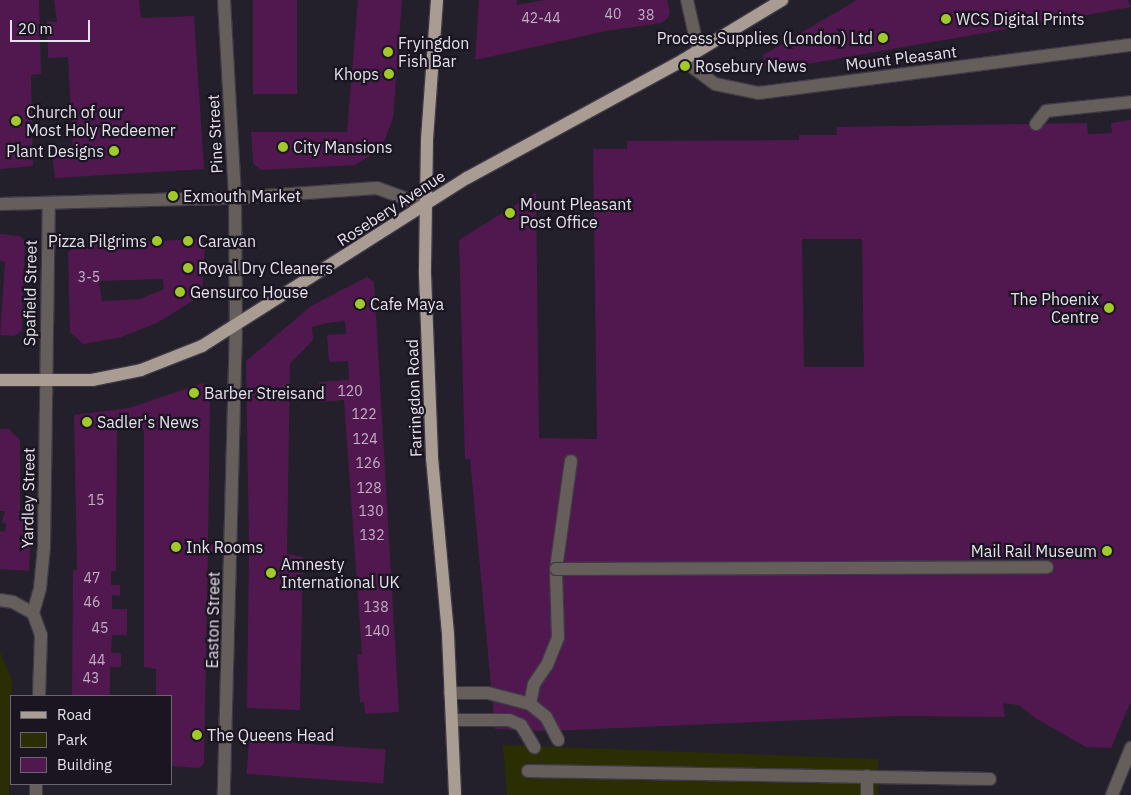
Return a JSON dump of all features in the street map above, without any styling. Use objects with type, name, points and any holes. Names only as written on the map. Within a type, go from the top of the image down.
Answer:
[{"type":"main road","name":"Farringdon Road","points":[[437,0],[424,205],[432,458],[452,720],[455,795]]},
{"type":"main road","name":"Rosebery Avenue","points":[[0,380],[45,382],[92,380],[141,370],[202,346],[467,178],[683,60],[782,0]]},
{"type":"street","name":"Pine Street","points":[[224,0],[235,198],[236,326]]},
{"type":"street","points":[[687,0],[698,50]]},
{"type":"street","name":"Mount Pleasant","points":[[683,60],[715,84],[758,93],[1131,45]]},
{"type":"street","points":[[1036,124],[1046,111],[1131,102]]},
{"type":"street","points":[[0,204],[49,205],[235,198],[377,188],[424,205]]},
{"type":"street","name":"Spafield Street","points":[[45,382],[49,205]]},
{"type":"street","name":"Easton Street","points":[[224,795],[236,326]]},
{"type":"street","name":"Yardley Street","points":[[33,613],[40,588],[44,546],[45,382]]},
{"type":"street","points":[[530,704],[534,684],[547,665],[558,638],[556,569],[571,461]]},
{"type":"street","points":[[556,569],[1047,567]]},
{"type":"street","points":[[0,600],[13,602],[33,613],[41,635],[39,695]]},
{"type":"street","points":[[450,693],[488,693],[530,704],[546,717],[558,740]]},
{"type":"street","points":[[452,720],[509,720],[521,725],[534,747]]},
{"type":"street","points":[[1112,795],[1131,748]]},
{"type":"street","points":[[528,771],[990,779]]},
{"type":"street","points":[[867,776],[867,795]]},
{"type":"green space","points":[[0,652],[12,681],[12,695],[10,695],[9,795],[0,795]]},
{"type":"green space","points":[[503,745],[878,759],[878,795],[507,795]]},
{"type":"building","name":"Church of our Most Holy Redeemer","points":[[0,0],[39,0],[41,74],[31,75],[33,166],[0,169]]},
{"type":"building","points":[[54,0],[139,0],[141,18],[194,16],[204,169],[55,178],[52,154],[73,152],[68,57],[48,58],[47,21],[57,22]]},
{"type":"building","points":[[253,0],[297,0],[297,94],[253,94]]},
{"type":"building","points":[[358,0],[402,0],[393,118],[385,139],[376,152],[355,165],[261,170],[253,163],[251,132],[347,132]]},
{"type":"building","points":[[479,0],[517,0],[517,5],[545,0],[667,0],[670,11],[668,18],[661,23],[606,31],[475,60]]},
{"type":"building","points":[[857,0],[1128,0],[1131,7],[773,70],[765,66],[763,55]]},
{"type":"building","points":[[1131,120],[1131,701],[1111,748],[1086,747],[1035,718],[1019,705],[1003,703],[1005,717],[899,716],[548,731],[495,729],[470,459],[465,459],[459,240],[536,192],[539,438],[597,439],[593,149],[627,149],[627,141],[799,140],[799,135],[837,135],[836,127],[1087,123],[1088,134],[1112,133],[1111,123]],"holes":[[[802,239],[862,239],[864,367],[804,367]]]},
{"type":"building","points":[[0,234],[20,236],[25,241],[22,331],[14,336],[0,335],[5,262],[0,261]]},
{"type":"building","name":"Gensurco House","points":[[199,239],[205,244],[202,295],[157,323],[118,338],[83,344],[70,332],[68,252],[77,245]],"holes":[[[163,279],[164,289],[140,299],[102,301],[99,281]]]},
{"type":"building","points":[[367,277],[374,282],[399,712],[365,714],[364,702],[360,702],[357,654],[362,654],[344,400],[320,402],[319,382],[349,380],[348,361],[329,362],[327,335],[346,334],[345,321],[327,323],[312,327],[313,340],[290,364],[287,554],[303,557],[300,710],[247,708],[249,552],[208,552],[204,763],[199,768],[172,766],[172,695],[156,695],[156,669],[144,667],[144,430],[117,430],[116,571],[111,571],[111,585],[120,585],[120,596],[112,595],[112,609],[127,609],[127,635],[112,635],[111,653],[121,653],[121,667],[110,667],[110,695],[72,695],[73,570],[77,570],[74,415],[129,408],[203,383],[206,385],[210,404],[208,543],[249,544],[246,361],[311,306]]},
{"type":"building","points":[[0,429],[9,429],[20,440],[20,512],[32,512],[29,571],[0,569],[0,531],[5,532],[6,524],[2,522],[5,511],[0,511]]},
{"type":"building","points":[[249,740],[386,750],[383,783],[247,774]]},
{"type":"place","name":"WCS Digital Prints","points":[[946,19]]},
{"type":"place","name":"Process Supplies (London) Ltd","points":[[883,38]]},
{"type":"place","name":"Fryingdon Fish Bar","points":[[388,52]]},
{"type":"place","name":"Rosebury News","points":[[685,66]]},
{"type":"place","name":"Khops","points":[[389,74]]},
{"type":"place","name":"Church of our Most Holy Redeemer","points":[[16,121]]},
{"type":"place","name":"City Mansions","points":[[283,147]]},
{"type":"place","name":"Plant Designs","points":[[114,151]]},
{"type":"place","name":"Exmouth Market","points":[[173,196]]},
{"type":"place","name":"Mount Pleasant Post Office","points":[[510,213]]},
{"type":"place","name":"Pizza Pilgrims","points":[[157,241]]},
{"type":"place","name":"Caravan","points":[[188,241]]},
{"type":"place","name":"Royal Dry Cleaners","points":[[188,268]]},
{"type":"place","name":"Gensurco House","points":[[180,292]]},
{"type":"place","name":"Cafe Maya","points":[[360,304]]},
{"type":"place","name":"The Phoenix Centre","points":[[1109,308]]},
{"type":"place","name":"Barber Streisand","points":[[194,393]]},
{"type":"place","name":"Sadler's News","points":[[87,422]]},
{"type":"place","name":"Ink Rooms","points":[[176,547]]},
{"type":"place","name":"Mail Rail Museum","points":[[1107,551]]},
{"type":"place","name":"Amnesty International UK","points":[[271,573]]},
{"type":"place","name":"The Queens Head","points":[[197,735]]}]
